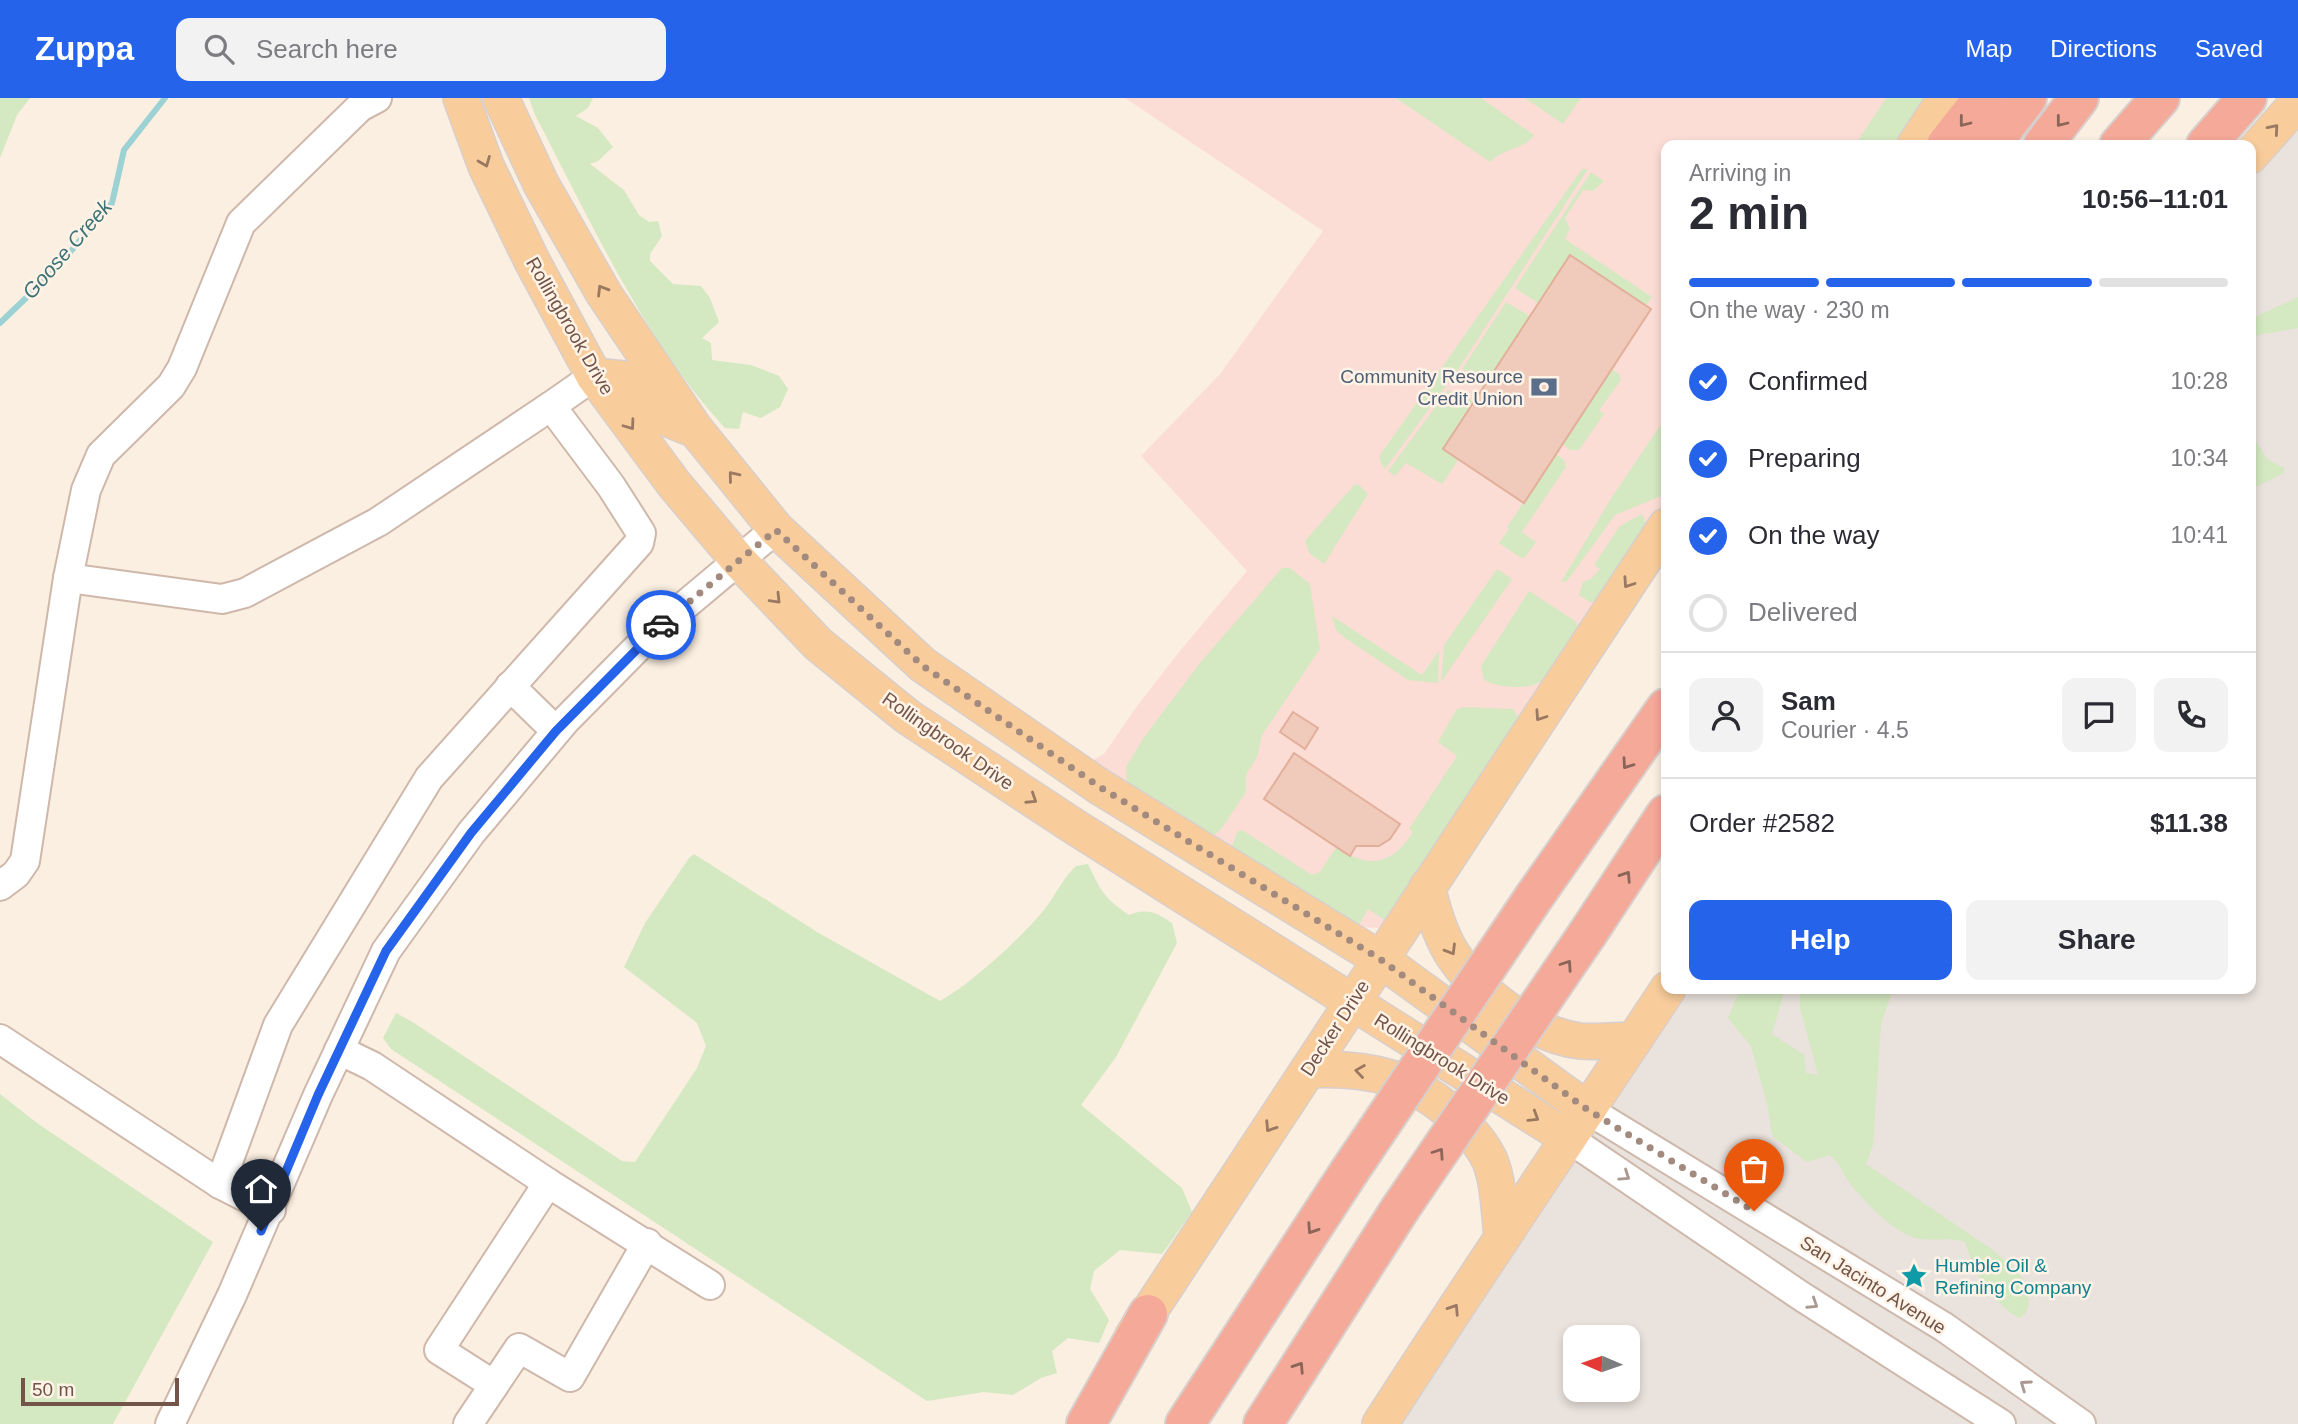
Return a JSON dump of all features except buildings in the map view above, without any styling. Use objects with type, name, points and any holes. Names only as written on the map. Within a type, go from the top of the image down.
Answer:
[{"type":"highway","points":[[1950,140],[1983,98]]},
{"type":"highway","points":[[1995,140],[2026,98]]},
{"type":"highway","points":[[2047,140],[2080,98]]},
{"type":"highway","points":[[2114,140],[2146,98]]},
{"type":"highway","points":[[2123,140],[2160,98]]},
{"type":"highway","points":[[2210,140],[2247,98]]},
{"type":"highway","points":[[1185,1424],[1349,1172],[1534,897],[1661,715]]},
{"type":"highway","points":[[1262,1424],[1400,1209],[1661,822]]},
{"type":"highway","points":[[1086,1424],[1148,1314]]},
{"type":"main road","name":"Rollingbrook Drive","points":[[461,98],[492,178],[532,261],[594,376],[674,484],[739,561],[818,644],[908,717],[1075,827],[1568,1138]]},
{"type":"main road","name":"Rollingbrook Drive","points":[[501,98],[541,184],[604,294],[695,429],[776,530],[923,666],[1100,787],[1380,959],[1588,1110]]},
{"type":"main road","points":[[1918,140],[1946,98]]},
{"type":"main road","points":[[2256,149],[2298,102]]},
{"type":"main road","points":[[594,376],[624,379],[659,415],[695,429]]},
{"type":"main road","name":"Decker Drive","points":[[1074,1424],[1661,534]]},
{"type":"main road","points":[[1427,887],[1437,925],[1466,974],[1516,1017],[1546,1031],[1580,1041],[1634,1040]]},
{"type":"main road","points":[[1380,1424],[1665,994]]},
{"type":"main road","points":[[1308,1070],[1344,1068],[1380,1073],[1413,1086],[1444,1105],[1469,1131],[1490,1161],[1502,1236]]},
{"type":"street","points":[[0,886],[16,874],[27,854],[68,578],[86,489],[94,469],[101,455],[171,386],[182,368],[241,223],[360,107],[377,98]]},
{"type":"street","points":[[68,578],[222,599],[245,593],[378,522],[594,376]]},
{"type":"street","points":[[220,1184],[278,1025],[432,774],[639,543],[641,533],[611,486],[551,406]]},
{"type":"street","points":[[170,1424],[271,1210],[339,1050],[386,951],[471,833],[556,731],[653,632],[776,530]]},
{"type":"street","points":[[510,686],[556,731]]},
{"type":"street","points":[[0,1039],[220,1184],[271,1210]]},
{"type":"street","points":[[339,1050],[372,1066],[548,1183],[710,1285]]},
{"type":"street","name":"San Jacinto Avenue","points":[[1588,1110],[1944,1327],[2081,1424]]},
{"type":"street","points":[[1568,1138],[1801,1296],[2001,1424]]},
{"type":"street","points":[[494,1385],[439,1350],[548,1183]]},
{"type":"street","points":[[468,1424],[520,1348],[570,1377],[647,1243]]},
{"type":"shaded area","points":[[1125,98],[1932,98],[1904,140],[1661,140],[1661,512],[1389,923],[1380,928],[1358,927],[1079,758],[1093,760],[1104,754],[1179,652],[1247,571],[1141,456],[1220,374],[1323,231]]},
{"type":"shaded area","points":[[2298,131],[2298,1424],[1401,1424],[1688,994],[2256,994],[2256,173]]},
{"type":"green space","points":[[0,98],[30,98],[17,115],[0,158]]},
{"type":"green space","points":[[529,98],[593,98],[588,108],[576,116],[598,128],[613,147],[598,161],[590,164],[624,190],[639,215],[649,222],[658,221],[662,236],[650,254],[650,261],[673,284],[701,286],[710,298],[719,322],[702,338],[711,343],[712,360],[751,365],[779,376],[788,389],[780,407],[761,418],[743,412],[739,429],[725,428],[696,394],[669,357],[620,278],[535,115]]},
{"type":"green space","points":[[1396,98],[1481,98],[1534,135],[1525,144],[1495,157],[1490,162]]},
{"type":"green space","points":[[1525,98],[1581,98],[1563,124]]},
{"type":"green space","points":[[1886,98],[1932,98],[1904,140],[1858,140]]},
{"type":"green space","points":[[1582,169],[1588,169],[1459,368],[1385,469],[1380,455]]},
{"type":"green space","points":[[1591,172],[1604,181],[1593,191],[1583,190],[1565,218],[1570,229],[1565,239],[1652,297],[1646,306],[1570,255],[1538,303],[1515,288]]},
{"type":"green space","points":[[2298,297],[2298,328],[2256,336],[2256,317]]},
{"type":"green space","points":[[1506,302],[1530,316],[1482,388],[1474,376],[1462,369]]},
{"type":"green space","points":[[1611,369],[1619,374],[1621,380],[1599,410],[1604,414],[1579,450],[1570,450],[1563,444]]},
{"type":"green space","points":[[1448,390],[1459,397],[1474,400],[1443,449],[1458,460],[1442,484],[1406,463],[1395,476],[1388,471]]},
{"type":"green space","points":[[1661,424],[1661,496],[1615,515],[1567,581],[1561,582],[1612,497]]},
{"type":"green space","points":[[2256,441],[2267,459],[2284,468],[2284,473],[2256,487]]},
{"type":"green space","points":[[1556,454],[1564,460],[1566,467],[1522,532],[1536,542],[1525,557],[1521,558],[1499,543]]},
{"type":"green space","points":[[1358,484],[1368,494],[1324,564],[1309,553],[1305,541],[1354,485]]},
{"type":"green space","points":[[1642,514],[1648,528],[1598,601],[1590,602],[1579,595],[1583,582],[1591,579],[1600,569],[1594,565],[1620,526]]},
{"type":"green space","points":[[1282,568],[1290,568],[1310,584],[1320,649],[1262,735],[1257,757],[1246,775],[1246,792],[1222,828],[1212,837],[1131,789],[1127,781],[1126,767],[1144,737],[1200,663]]},
{"type":"green space","points":[[1497,569],[1512,579],[1441,682],[1444,645]]},
{"type":"green space","points":[[1529,591],[1575,621],[1579,627],[1578,635],[1559,665],[1536,684],[1512,687],[1484,680],[1481,666]]},
{"type":"green space","points":[[1332,616],[1422,675],[1439,651],[1438,683],[1408,680],[1345,638],[1336,630]]},
{"type":"green space","points":[[1463,707],[1513,709],[1520,720],[1389,923],[1368,909],[1358,927],[1231,849],[1237,832],[1242,830],[1312,875],[1320,872],[1336,847],[1369,861],[1388,857],[1405,843],[1413,832],[1409,829],[1457,756],[1438,742],[1456,710]]},
{"type":"green space","points":[[694,854],[817,932],[940,1001],[995,960],[1022,934],[1044,910],[1076,866],[1088,864],[1104,893],[1129,915],[1151,912],[1172,923],[1177,943],[1116,1057],[1081,1105],[1182,1188],[1192,1212],[1162,1254],[1120,1250],[1094,1271],[1090,1289],[1109,1320],[1099,1343],[1068,1338],[1052,1351],[1057,1373],[1041,1378],[1013,1395],[984,1392],[927,1401],[391,1049],[383,1038],[396,1013],[622,1161],[635,1162],[697,1068],[706,1046],[697,1023],[624,967],[645,923]]},
{"type":"green space","points":[[1738,994],[1784,994],[1772,1034],[1804,1055],[1806,1073],[1818,1075],[1800,1008],[1800,994],[1891,994],[1881,1024],[1873,1145],[1866,1164],[1990,1248],[2013,1267],[2024,1281],[2028,1296],[2029,1303],[2024,1315],[2018,1318],[1990,1294],[1974,1266],[1965,1242],[1921,1239],[1905,1234],[1867,1203],[1829,1155],[1807,1162],[1772,1136],[1768,1108],[1751,1046],[1728,1018]]},
{"type":"green space","points":[[0,1094],[37,1123],[213,1242],[113,1424],[0,1424]]},
{"type":"waterway","name":"Goose Creek","points":[[0,323],[52,273],[112,203],[124,150],[165,98]]},
{"type":"way so far","points":[[661,625],[776,530],[923,666],[1100,787],[1380,959],[1588,1110],[1754,1211]]},
{"type":"place","name":"Community Resource Credit Union","points":[[1544,387]]},
{"type":"place","name":"Humble Oil & Refining Company","points":[[1914,1276]]},
{"type":"route","points":[[261,1231],[318,1095],[386,951],[471,833],[556,731],[661,625]]}]
